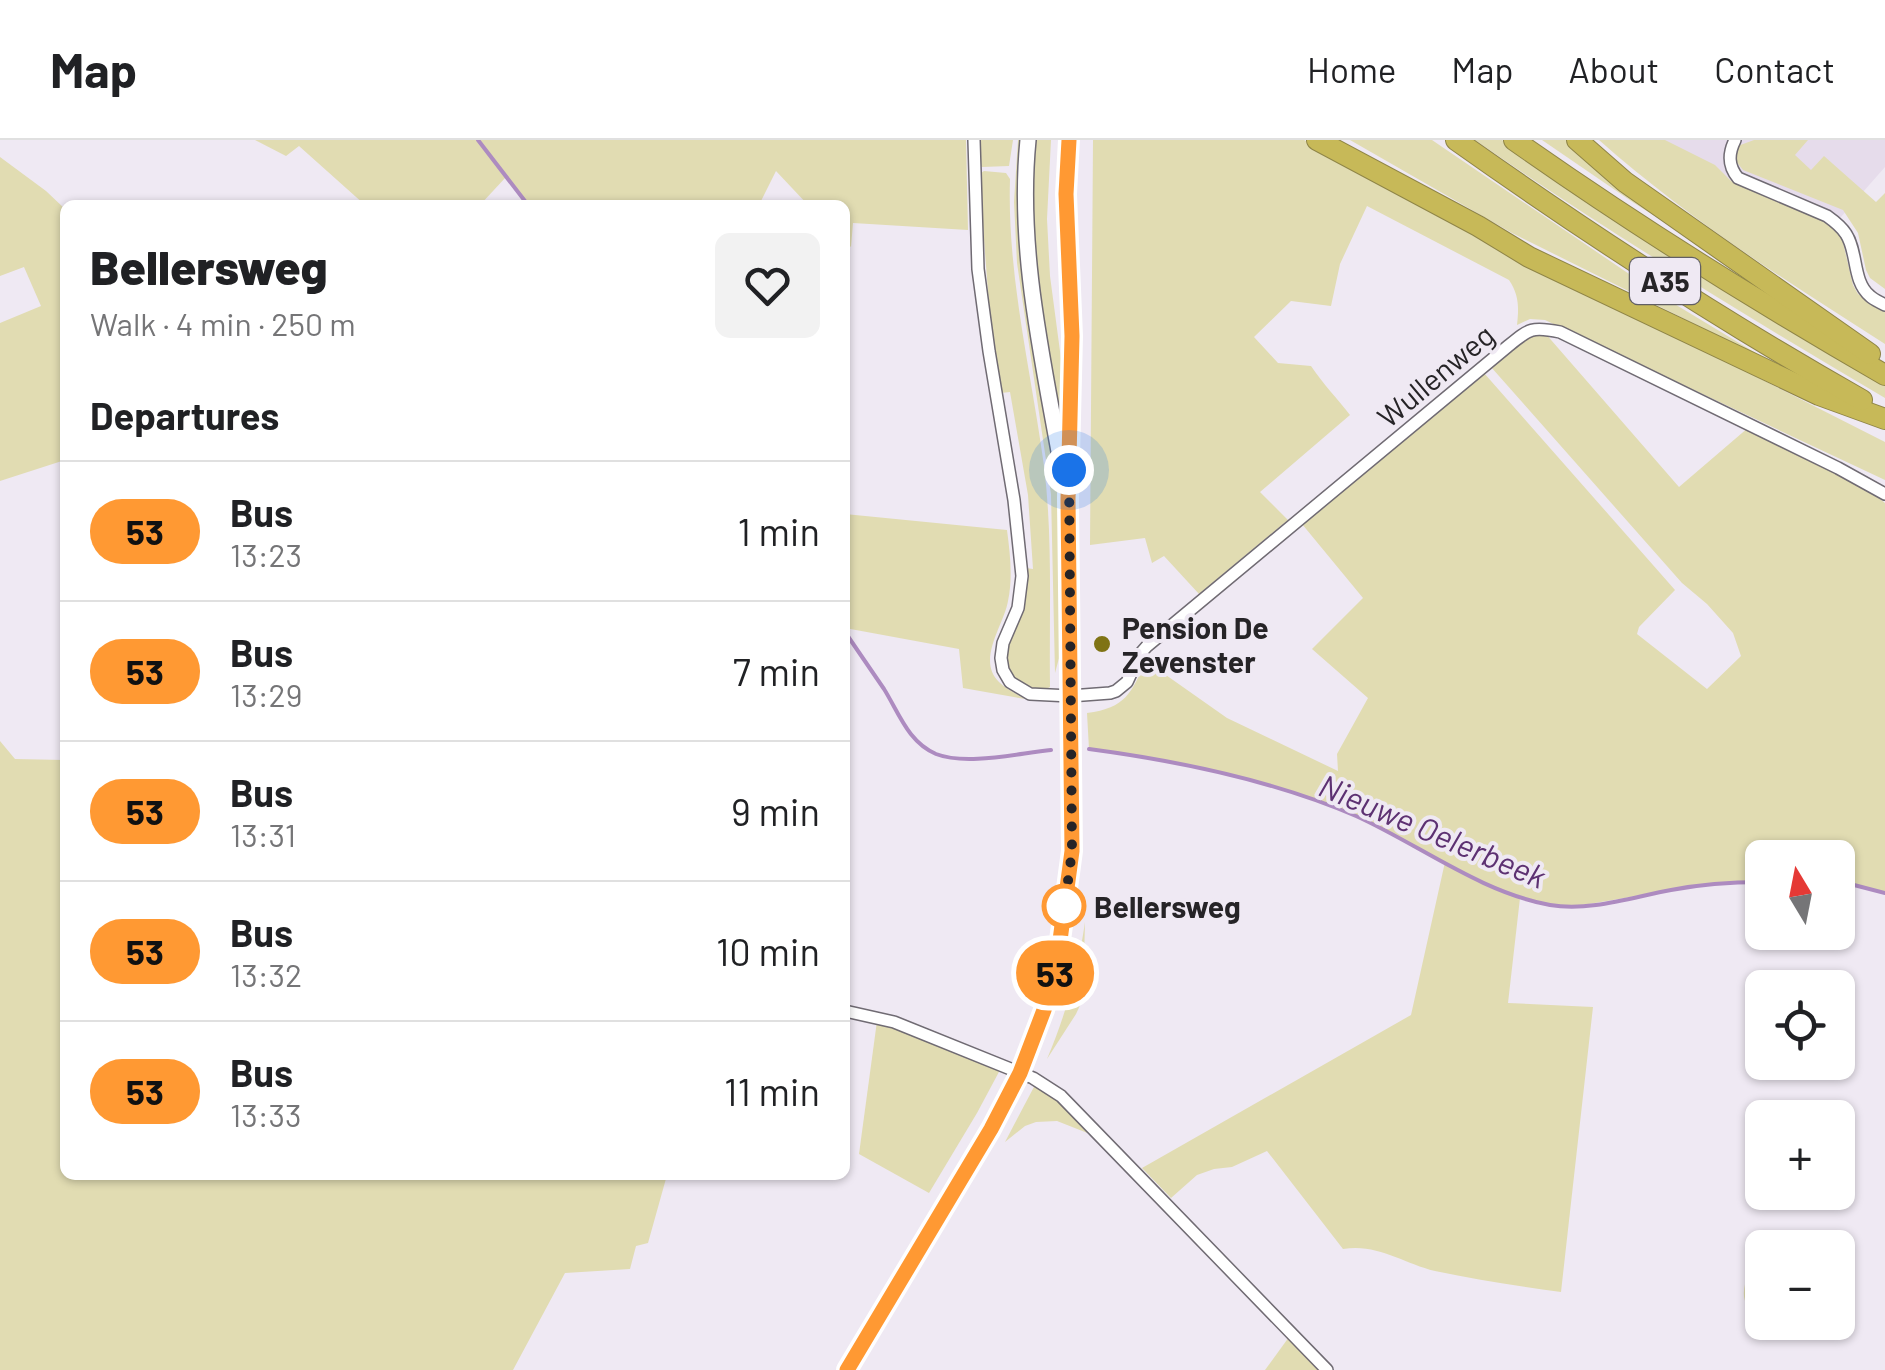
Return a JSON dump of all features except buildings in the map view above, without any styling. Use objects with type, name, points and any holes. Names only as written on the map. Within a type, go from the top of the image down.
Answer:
[{"type":"highway","name":"A35","points":[[1317,140],[1529,256],[1820,395],[1885,416]]},
{"type":"highway","name":"A35","points":[[1456,140],[1707,310],[1885,416]]},
{"type":"highway","name":"A35","points":[[1514,140],[1634,221],[1885,374]]},
{"type":"highway","name":"A35","points":[[1577,140],[1626,182],[1885,365]]},
{"type":"main road","points":[[1028,140],[1025,194],[1029,270],[1068,499]]},
{"type":"main road","points":[[846,1370],[991,1129],[1020,1073],[1052,984],[1072,851],[1068,499],[1072,336],[1066,194],[1070,140]]},
{"type":"street","name":"Wullenweg","points":[[974,140],[982,309],[1008,458],[1022,576],[1018,608],[1001,658],[1010,682],[1030,694],[1070,696],[1110,693],[1121,688],[1147,646],[1529,329],[1560,332],[1885,494]]},
{"type":"street","points":[[1735,140],[1729,159],[1738,178],[1827,216],[1838,225],[1851,244],[1863,287],[1885,305]]},
{"type":"street","points":[[850,1012],[883,1018],[1050,1089],[1070,1105],[1327,1370]]},
{"type":"shaded area","points":[[255,140],[966,140],[968,230],[853,223],[851,247],[850,200],[803,200],[776,171],[762,200],[524,200],[506,177],[485,200],[359,200],[299,146],[286,156]]},
{"type":"shaded area","points":[[978,140],[1013,140],[1009,166],[982,167]]},
{"type":"shaded area","points":[[1018,140],[1025,140],[1057,489],[1062,647],[1055,673],[1051,494],[1017,263],[1014,202]]},
{"type":"shaded area","points":[[1033,140],[1051,140],[1047,219],[1050,276],[1065,389],[1060,439],[1030,236]]},
{"type":"shaded area","points":[[1093,140],[1304,140],[1885,442],[1885,480],[1545,320],[1530,319],[1517,325],[1518,301],[1509,280],[1367,206],[1340,264],[1331,306],[1291,301],[1254,337],[1278,363],[1311,366],[1350,415],[1260,492],[1288,520],[1199,594],[1164,556],[1152,563],[1145,538],[1090,545]]},
{"type":"shaded area","points":[[1350,140],[1432,140],[1663,297],[1769,361],[1512,233]]},
{"type":"shaded area","points":[[1475,140],[1502,140],[1885,379],[1885,398],[1678,273]]},
{"type":"shaded area","points":[[1542,140],[1572,140],[1698,243],[1634,203]]},
{"type":"shaded area","points":[[1599,140],[1665,140],[1715,165],[1745,188],[1828,219],[1841,234],[1858,294],[1885,310],[1885,344],[1702,222]]},
{"type":"shaded area","points":[[1636,140],[1885,140],[1885,167],[1811,251]]},
{"type":"shaded area","points":[[1754,140],[1808,140],[1795,155],[1811,170],[1824,156],[1876,202],[1885,193],[1885,289],[1870,278],[1858,233],[1843,210],[1743,170],[1735,160],[1735,147]]},
{"type":"shaded area","points":[[0,157],[60,204],[60,462],[0,481],[0,323],[41,306],[24,267],[0,276]]},
{"type":"shaded area","points":[[1006,173],[1010,179],[1016,287],[1044,466],[1049,521],[1050,687],[1044,690],[1020,687],[1004,662],[1026,568],[1033,569],[1028,495],[1010,392],[1001,393],[989,305],[979,174]]},
{"type":"shaded area","points":[[1545,333],[1679,487],[1749,427],[1866,488],[1885,503],[1885,893],[1855,885],[1855,840],[1745,840],[1745,883],[1696,886],[1571,907],[1520,898],[1508,1003],[1593,1007],[1561,1292],[1435,1271],[1367,1249],[1343,1249],[1267,1151],[1232,1167],[1197,1175],[1171,1198],[1142,1168],[1411,1015],[1445,862],[1358,817],[1299,795],[1210,770],[1089,749],[1087,713],[1111,707],[1126,697],[1146,661],[1227,718],[1338,771],[1337,754],[1368,698],[1312,649],[1363,598],[1302,524],[1484,373],[1675,590],[1639,627],[1637,634],[1707,689],[1741,656],[1733,633],[1682,583],[1491,367],[1529,334]]},
{"type":"shaded area","points":[[850,514],[1007,530],[1010,592],[990,663],[999,682],[1025,699],[963,688],[959,649],[850,629]]},
{"type":"shaded area","points":[[0,741],[15,759],[60,760],[60,1180],[666,1180],[648,1243],[636,1246],[630,1269],[565,1273],[513,1370],[0,1370]]},
{"type":"shaded area","points":[[1085,922],[1083,999],[1047,1059],[1070,992]]},
{"type":"shaded area","points":[[877,1021],[1000,1070],[929,1193],[859,1154]]},
{"type":"shaded area","points":[[1035,1085],[1066,1106],[1095,1136],[1057,1121],[1036,1122],[1005,1142]]},
{"type":"shaded area","points":[[1289,1337],[1321,1370],[1265,1370]]},
{"type":"waterway","name":"Nieuwe Oelerbeek","points":[[478,140],[524,200]]},
{"type":"waterway","name":"Nieuwe Oelerbeek","points":[[850,639],[905,726],[926,749],[963,759],[1051,750]]},
{"type":"waterway","name":"Nieuwe Oelerbeek","points":[[1089,749],[1191,766],[1292,792],[1356,816],[1499,890],[1550,905],[1595,905],[1694,886],[1745,882]]},
{"type":"waterway","name":"Nieuwe Oelerbeek","points":[[1855,885],[1885,893]]},
{"type":"bus line","name":"53","points":[[847,1370],[991,1129],[1020,1073],[1056,970],[1072,851],[1068,499],[1072,336],[1066,229],[1069,140]]},
{"type":"place","name":"Pension De Zevenster","points":[[1102,644]]},
{"type":"place","name":"Bellersweg","points":[[1064,906]]},
{"type":"route","points":[[1064,906],[1064,911],[1072,851],[1069,470]]}]
